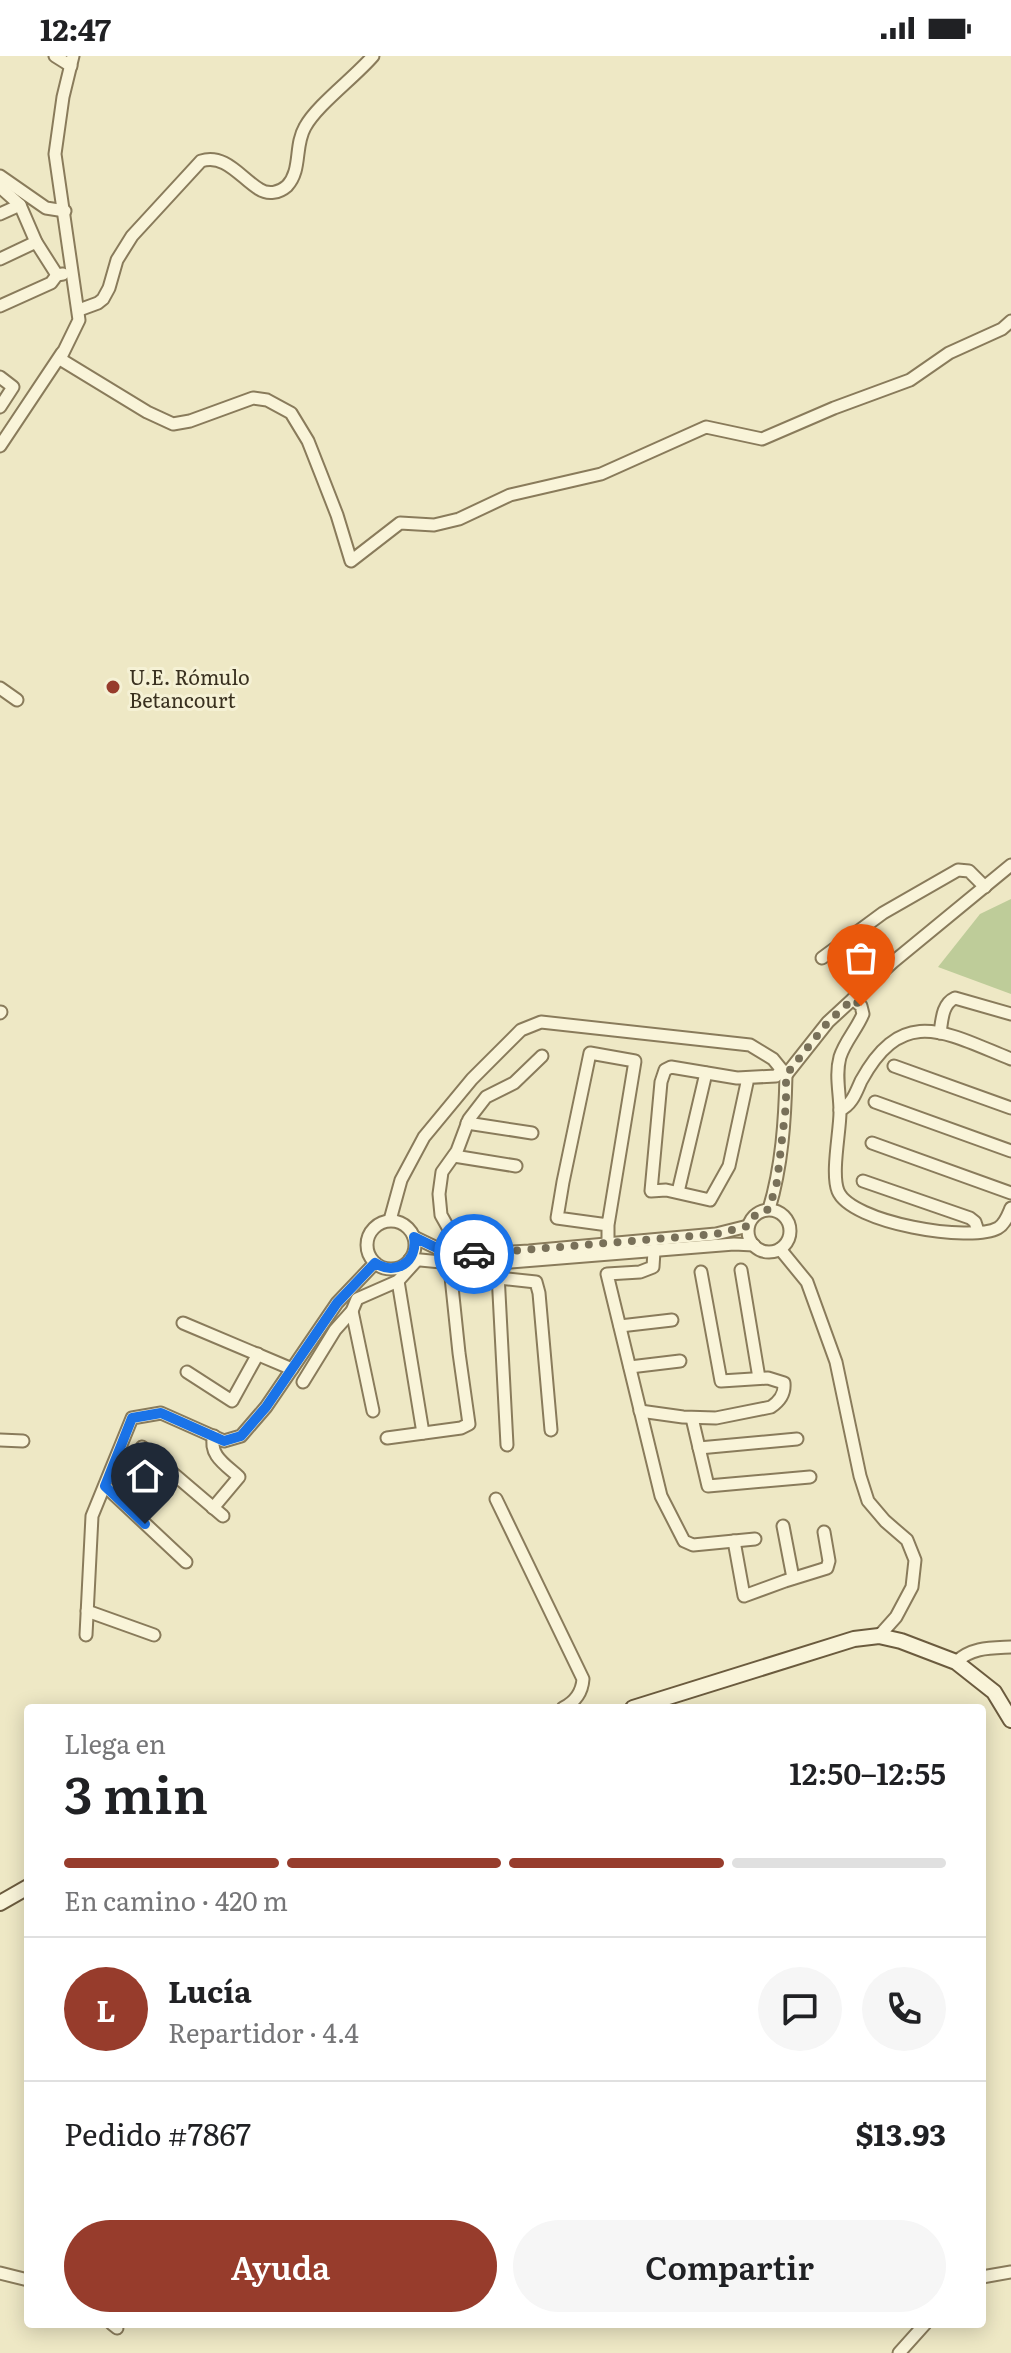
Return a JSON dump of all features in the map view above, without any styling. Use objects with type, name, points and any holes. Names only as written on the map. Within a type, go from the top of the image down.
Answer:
[{"type":"main road","points":[[661,1704],[854,1639],[879,1636],[956,1662],[994,1692],[1011,1720]]},
{"type":"main road","points":[[0,1903],[24,1889]]},
{"type":"street","points":[[55,56],[72,61]]},
{"type":"street","points":[[79,310],[103,299],[126,244],[201,161],[210,159],[222,162],[263,191],[272,193],[284,188],[295,172],[306,124],[373,56]]},
{"type":"street","points":[[0,446],[67,346],[79,310],[55,131],[72,61]]},
{"type":"street","points":[[72,61],[55,154],[79,320],[60,359],[147,412],[173,424],[190,421],[253,398],[267,400],[291,413],[308,441],[351,561],[400,523],[434,525],[459,519],[510,495],[601,474],[706,427],[762,439],[910,380],[949,353],[1002,329],[1011,321]]},
{"type":"street","points":[[0,176],[46,208],[65,211]]},
{"type":"street","points":[[0,187],[20,205],[36,242],[57,275]]},
{"type":"street","points":[[0,214],[20,205]]},
{"type":"street","points":[[0,259],[36,242]]},
{"type":"street","points":[[0,306],[51,283],[57,275],[75,271]]},
{"type":"street","points":[[0,377],[13,387],[0,407]]},
{"type":"street","points":[[0,688],[17,700]]},
{"type":"street","points":[[748,1078],[729,1166],[710,1200],[678,1192],[651,1191],[661,1082],[665,1070],[671,1067],[737,1078],[784,1073],[828,1022],[893,962],[1011,865]]},
{"type":"street","points":[[822,958],[883,913],[958,870],[969,871],[985,887]]},
{"type":"street","points":[[940,1033],[944,1009],[955,998],[1011,1014]]},
{"type":"street","points":[[853,999],[861,1006],[863,1014],[840,1057],[837,1085],[840,1110],[836,1176],[838,1192],[845,1202],[891,1223],[953,1232],[1000,1227],[1011,1208]]},
{"type":"street","points":[[390,1220],[401,1180],[424,1137],[472,1079],[521,1030],[541,1022],[750,1045],[773,1059],[784,1073],[786,1105],[777,1182],[769,1209]]},
{"type":"street","points":[[840,1110],[849,1104],[873,1059],[896,1037],[914,1032],[940,1033],[1011,1059]]},
{"type":"street","points":[[608,1225],[557,1218],[590,1053],[635,1061],[608,1225],[608,1244]]},
{"type":"street","points":[[450,1231],[441,1215],[439,1194],[442,1172],[454,1156],[468,1121],[486,1097],[514,1083],[542,1056]]},
{"type":"street","points":[[894,1066],[1011,1108]]},
{"type":"street","points":[[678,1192],[706,1073]]},
{"type":"street","points":[[875,1102],[1011,1151]]},
{"type":"street","points":[[447,1109],[468,1121],[532,1133]]},
{"type":"street","points":[[872,1143],[1011,1193]]},
{"type":"street","points":[[454,1156],[516,1166]]},
{"type":"street","points":[[863,1181],[970,1218],[978,1231]]},
{"type":"street","points":[[769,1209],[782,1214],[790,1225],[789,1239],[780,1249],[766,1252],[749,1240],[748,1226],[756,1214],[769,1209]]},
{"type":"street","points":[[748,1226],[716,1234],[465,1255],[443,1251],[414,1237],[405,1225],[390,1220],[375,1226],[366,1240],[366,1249],[375,1263],[397,1268],[414,1260],[498,1263],[734,1244],[754,1245]]},
{"type":"street","points":[[303,1382],[357,1299],[398,1281],[414,1260],[414,1237]]},
{"type":"street","points":[[780,1249],[807,1282],[836,1362],[868,1501],[907,1540],[915,1560],[912,1587],[896,1617],[879,1636]]},
{"type":"street","points":[[654,1251],[653,1267],[640,1272],[607,1274],[661,1496],[684,1541],[693,1545],[755,1539]]},
{"type":"street","points":[[86,1635],[92,1516],[132,1418],[161,1413],[224,1441],[241,1436],[266,1407],[337,1303],[375,1263]]},
{"type":"street","points":[[387,1438],[461,1428],[469,1424],[451,1263]]},
{"type":"street","points":[[498,1263],[507,1445]]},
{"type":"street","points":[[741,1270],[759,1378]]},
{"type":"street","points":[[640,1411],[716,1418],[771,1407],[785,1391],[781,1380],[721,1381],[701,1272]]},
{"type":"street","points":[[498,1278],[536,1282],[551,1430]]},
{"type":"street","points":[[398,1281],[423,1433]]},
{"type":"street","points":[[352,1311],[373,1411]]},
{"type":"street","points":[[620,1326],[672,1320]]},
{"type":"street","points":[[183,1323],[292,1369]]},
{"type":"street","points":[[187,1372],[232,1401],[258,1354]]},
{"type":"street","points":[[630,1367],[680,1361]]},
{"type":"street","points":[[692,1418],[708,1486],[810,1477]]},
{"type":"street","points":[[213,1508],[239,1477],[214,1454],[211,1444],[214,1436]]},
{"type":"street","points":[[699,1448],[797,1439]]},
{"type":"street","points":[[0,1440],[23,1441]]},
{"type":"street","points":[[142,1447],[223,1516]]},
{"type":"street","points":[[105,1486],[186,1562]]},
{"type":"street","points":[[496,1499],[583,1679],[582,1689],[568,1704]]},
{"type":"street","points":[[783,1526],[793,1578]]},
{"type":"street","points":[[734,1541],[744,1596],[827,1568],[829,1561],[824,1532]]},
{"type":"street","points":[[87,1611],[154,1635]]},
{"type":"street","points":[[956,1662],[965,1654],[981,1648],[1011,1647]]},
{"type":"street","points":[[986,2276],[1011,2272]]},
{"type":"street","points":[[0,2273],[24,2279]]},
{"type":"street","points":[[899,2353],[921,2328]]},
{"type":"green space","points":[[1011,899],[1011,994],[938,967],[980,914]]},
{"type":"way so far","points":[[474,1254],[716,1234],[748,1226],[756,1214],[769,1209],[777,1182],[786,1105],[786,1075],[828,1022],[853,999],[861,1006]]},
{"type":"place","name":"U.E. Rómulo Betancourt","points":[[113,687]]},
{"type":"route","points":[[145,1524],[105,1486],[132,1418],[161,1413],[224,1441],[241,1436],[266,1407],[337,1303],[375,1263],[389,1269],[404,1265],[414,1253],[414,1237],[443,1251],[474,1254]]}]
